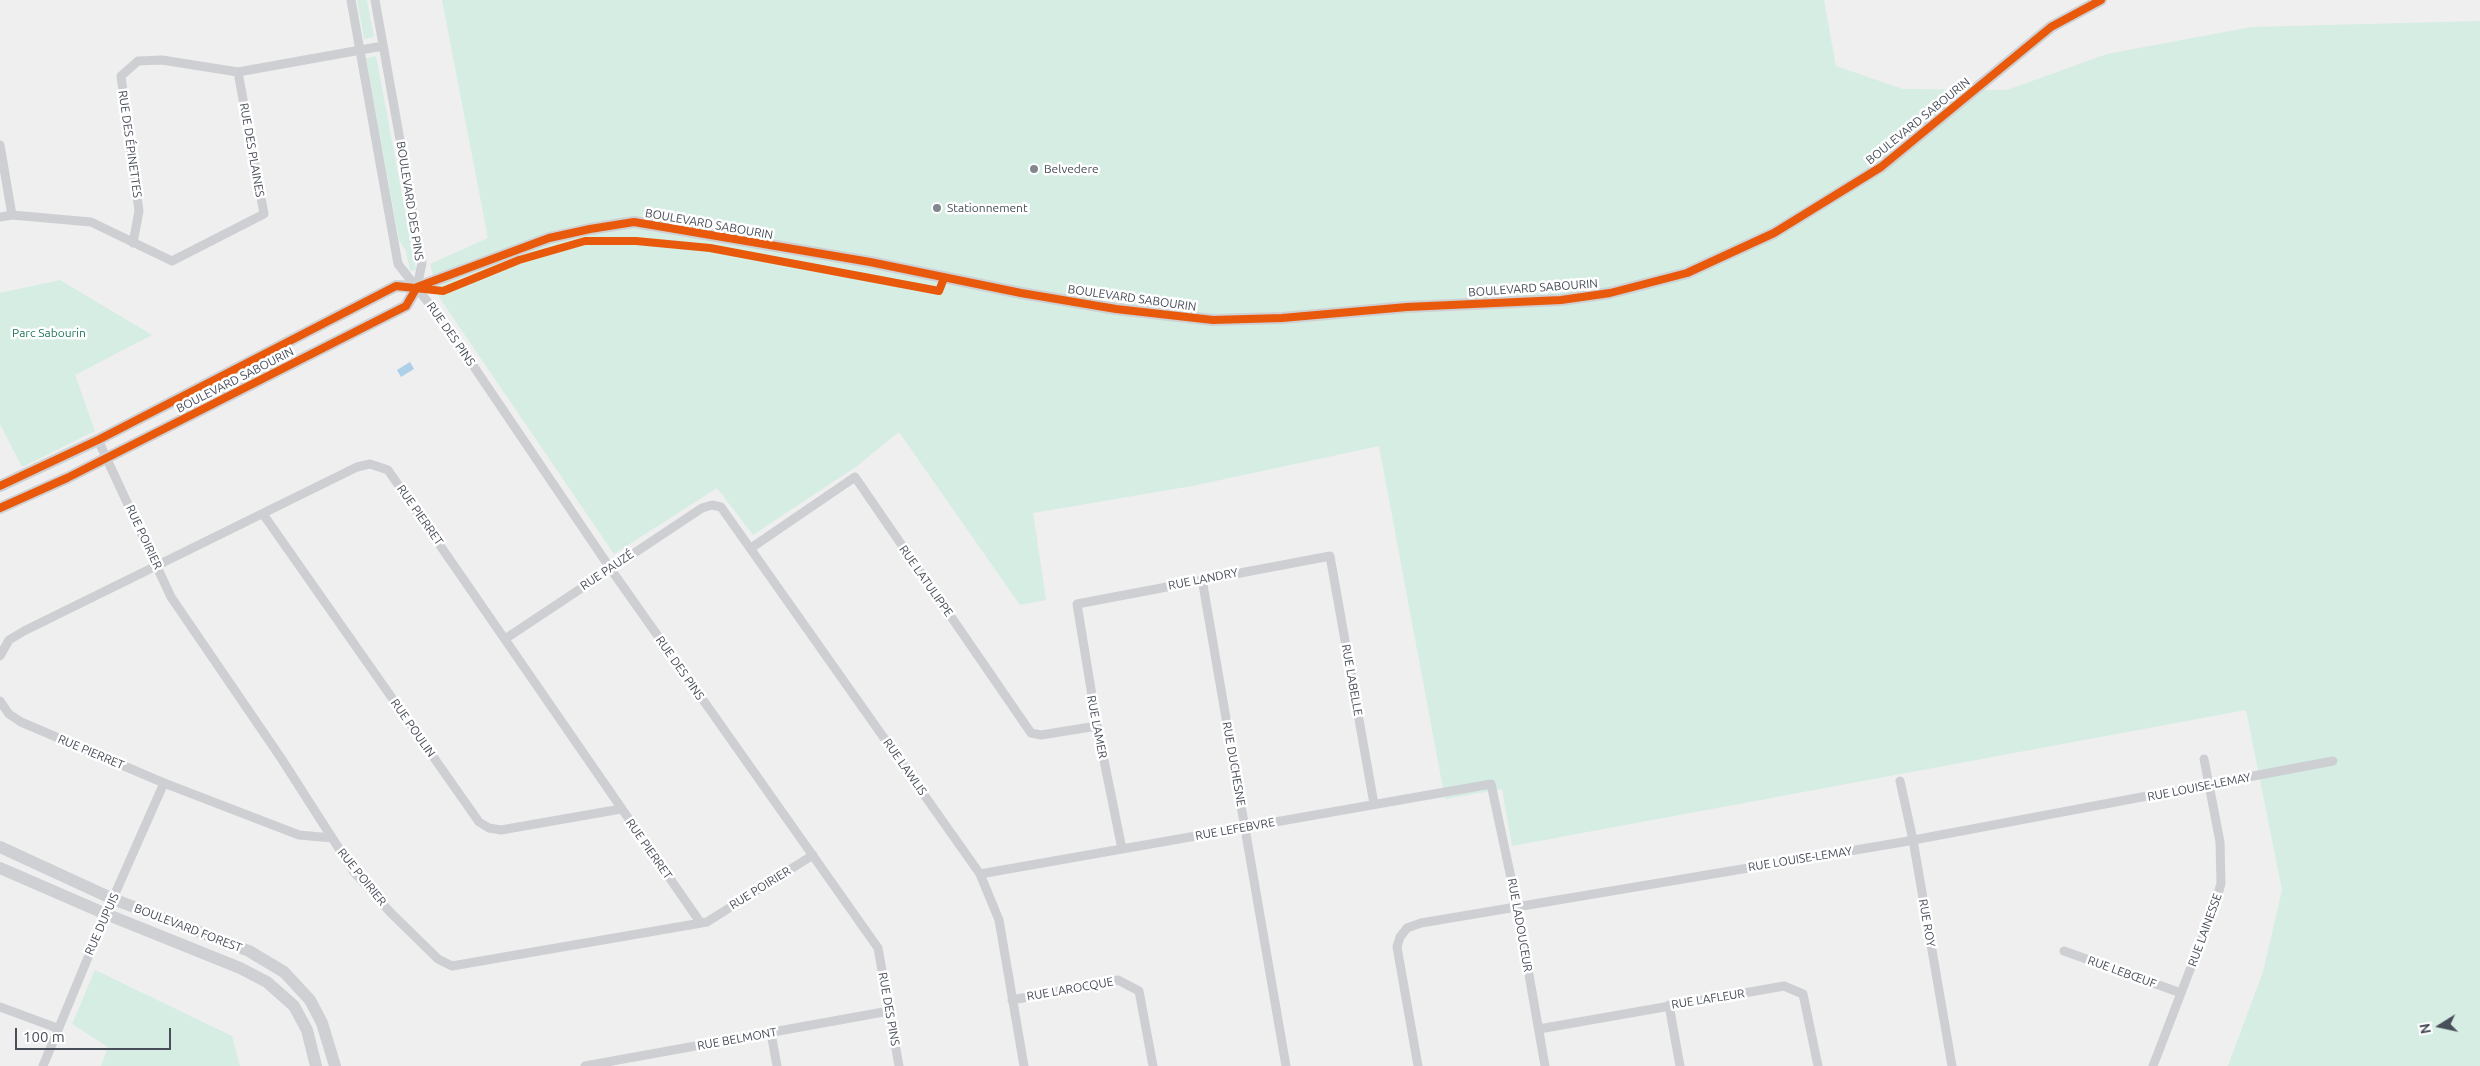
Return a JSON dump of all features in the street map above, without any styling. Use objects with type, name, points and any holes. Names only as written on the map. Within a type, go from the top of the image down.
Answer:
[{"type":"street","name":"BOULEVARD DES PINS","points":[[351,0],[398,264],[417,287]]},
{"type":"street","name":"BOULEVARD DES PINS","points":[[375,0],[422,263],[417,287]]},
{"type":"street","name":"BOULEVARD SABOURIN","points":[[0,486],[98,440],[396,286],[417,287],[549,238],[634,222],[870,262],[1021,293],[1116,309],[1213,320],[1282,318],[1407,307],[1561,300],[1610,293],[1687,273],[1774,233],[1881,167],[2051,27],[2100,0]]},
{"type":"street","name":"RUE DES ÉPINETTES","points":[[133,243],[139,211],[121,76],[138,62],[162,60],[238,72],[383,46]]},
{"type":"street","name":"RUE DES PLAINES","points":[[0,217],[12,215],[91,222],[172,261],[264,214],[238,72]]},
{"type":"street","points":[[0,145],[12,215]]},
{"type":"street","name":"BOULEVARD SABOURIN","points":[[0,508],[67,478],[406,306],[417,287]]},
{"type":"street","name":"RUE DES PINS","points":[[417,287],[445,324],[610,568],[878,948],[899,1066]]},
{"type":"street","name":"RUE POIRIER","points":[[98,440],[172,598],[281,758],[354,872],[391,913],[438,959],[452,966],[707,922],[813,855]]},
{"type":"street","name":"RUE PIERRET","points":[[0,656],[9,640],[157,564],[357,467],[370,464],[388,470],[700,922]]},
{"type":"street","name":"RUE LATULIPPE","points":[[751,548],[855,477],[1031,733],[1041,735],[1096,726]]},
{"type":"street","name":"RUE PAUZÉ","points":[[505,639],[610,568],[712,505]]},
{"type":"street","name":"RUE LAWLIS","points":[[712,505],[720,507],[751,548],[980,874],[999,920],[1024,1066]]},
{"type":"street","name":"RUE POULIN","points":[[263,514],[479,822],[489,828],[501,830],[621,808]]},
{"type":"street","name":"RUE LANDRY","points":[[1077,604],[1330,556]]},
{"type":"street","name":"RUE LABELLE","points":[[1330,556],[1374,804]]},
{"type":"street","name":"RUE DUCHESNE","points":[[1202,579],[1286,1066]]},
{"type":"street","name":"RUE LAMER","points":[[1077,604],[1096,726],[1122,849]]},
{"type":"street","name":"RUE PIERRET","points":[[0,701],[9,714],[21,722],[164,783],[298,835],[332,838]]},
{"type":"street","name":"RUE LAINESSE","points":[[2153,1066],[2216,902],[2221,883],[2220,842],[2204,759]]},
{"type":"street","name":"RUE LOUISE-LEMAY","points":[[1418,1066],[1397,947],[1400,937],[1407,928],[1421,923],[1913,840],[2210,786],[2333,761]]},
{"type":"street","name":"RUE ROY","points":[[1900,781],[1913,840],[1952,1066]]},
{"type":"street","name":"RUE DUPUIS","points":[[43,1066],[57,1028],[164,783]]},
{"type":"street","name":"RUE LEFEBVRE","points":[[980,874],[1491,784]]},
{"type":"street","name":"RUE LADOUCEUR","points":[[1491,784],[1517,906],[1545,1066]]},
{"type":"street","name":"BOULEVARD FOREST","points":[[0,847],[113,899],[249,951],[284,972],[310,1000],[322,1023],[334,1061],[316,1062],[307,1030],[294,1006],[267,982],[240,968],[106,914],[0,868]]},
{"type":"street","name":"RUE LEBŒUF","points":[[2064,951],[2181,993]]},
{"type":"street","name":"RUE LAROCQUE","points":[[1012,1000],[1118,980],[1139,991],[1153,1066]]},
{"type":"street","name":"RUE LAFLEUR","points":[[1539,1029],[1784,986],[1803,994],[1818,1066]]},
{"type":"street","points":[[1669,1005],[1680,1066]]},
{"type":"street","points":[[0,1007],[57,1028]]},
{"type":"street","name":"RUE BELMONT","points":[[585,1066],[889,1011]]},
{"type":"street","points":[[771,1033],[777,1066]]},
{"type":"green space","points":[[357,0],[367,0],[374,37],[364,39]]},
{"type":"green space","points":[[442,0],[1824,0],[1836,66],[1903,89],[2007,90],[2107,54],[2251,27],[2480,21],[2480,1066],[2228,1066],[2263,972],[2282,890],[2246,710],[1512,846],[1502,789],[1445,799],[1379,446],[1192,486],[1033,513],[1046,600],[1020,605],[899,432],[857,466],[753,535],[717,488],[614,554],[439,297],[430,264],[488,238]]},
{"type":"green space","points":[[376,56],[416,270],[410,271],[406,251],[399,240],[366,58]]},
{"type":"green space","name":"Parc Sabourin","points":[[60,280],[152,335],[75,375],[95,431],[22,467],[0,424],[0,293]]},
{"type":"green space","points":[[95,970],[232,1036],[240,1066],[101,1066],[108,1047],[72,1024]]},
{"type":"water","points":[[410,362],[414,369],[401,377],[397,370]]},
{"type":"cycle path","points":[[0,508],[67,478],[406,306],[417,287],[549,238],[634,222],[870,262],[1021,293],[1116,309],[1213,320],[1282,318],[1407,307],[1561,300],[1610,293],[1687,273],[1774,233],[1881,167],[2051,27],[2101,0]]},
{"type":"cycle path","points":[[0,486],[98,440],[396,286],[443,291],[519,260],[585,241],[636,241],[710,248],[939,291],[944,278]]},
{"type":"place","name":"Belvedere","points":[[1034,169]]},
{"type":"place","name":"Stationnement","points":[[937,208]]}]
